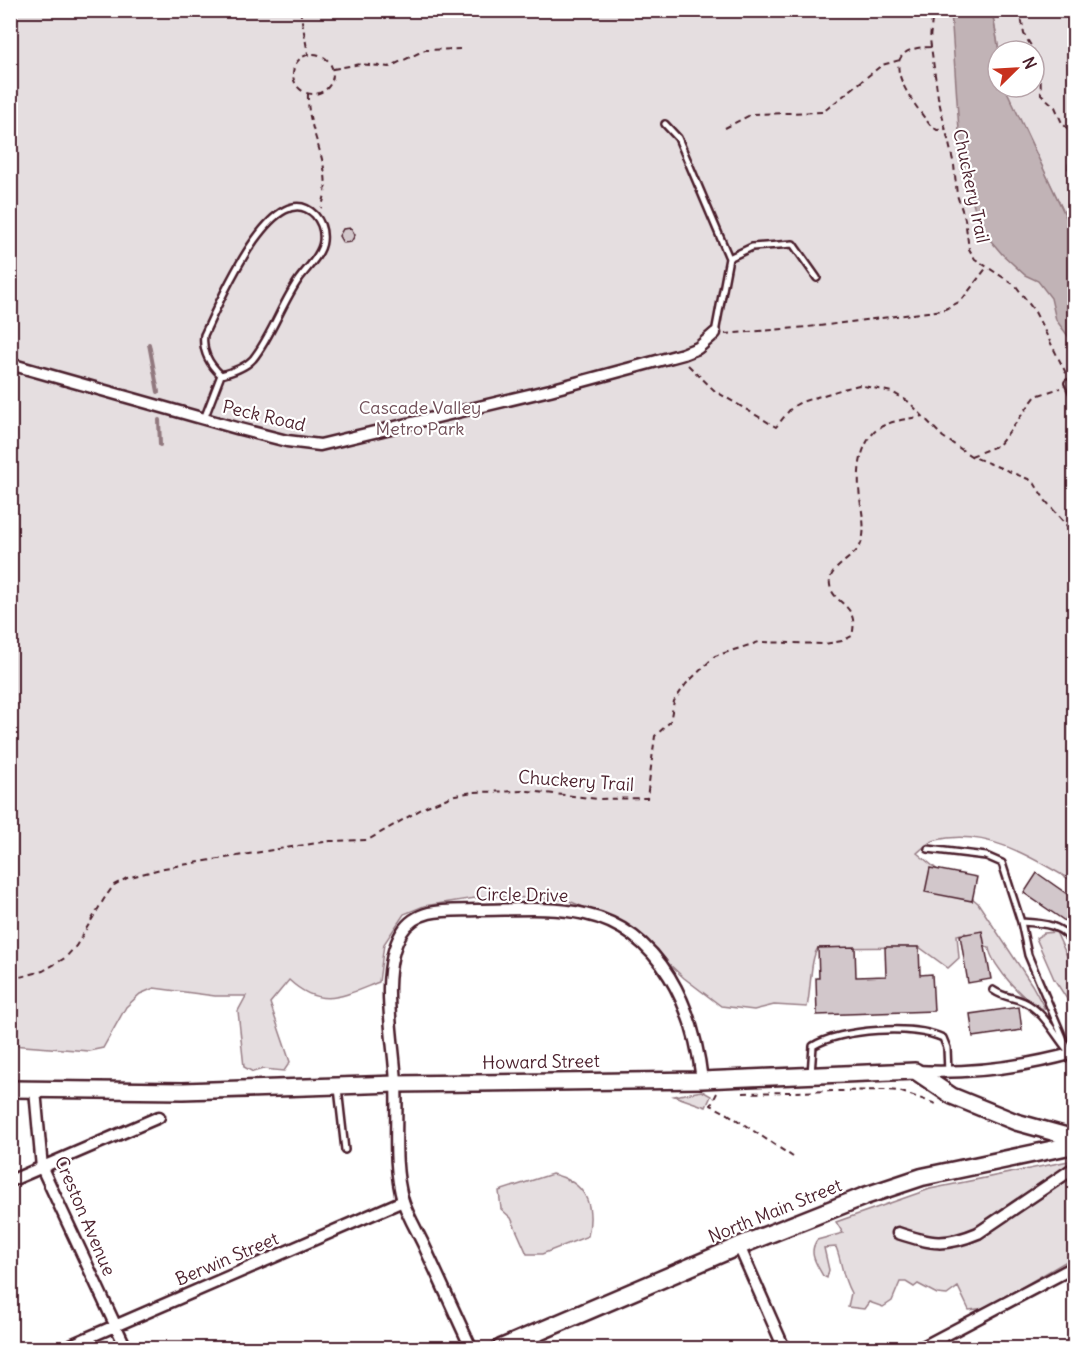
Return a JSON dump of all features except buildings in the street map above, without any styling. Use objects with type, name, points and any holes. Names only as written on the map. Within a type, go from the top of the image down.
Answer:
[{"type":"main road","name":"Howard Street","points":[[10,1089],[183,1091],[396,1084],[702,1080],[915,1071]]},
{"type":"main road","points":[[915,1071],[952,1096],[1016,1122],[1074,1138]]},
{"type":"main road","name":"North Main Street","points":[[501,1348],[832,1208],[922,1177],[1074,1144]]},
{"type":"street","name":"Peck Road","points":[[10,364],[287,441],[331,444],[683,354],[698,348],[715,333]]},
{"type":"street","name":"Circle Drive","points":[[471,1348],[403,1201],[396,1158],[396,1084],[390,1013],[391,970],[403,930],[423,914],[500,910],[586,914],[615,926],[644,945],[665,968],[691,1020],[702,1080]]},
{"type":"street","name":"Howard Street","points":[[915,1071],[948,1073],[1017,1065],[1072,1054]]},
{"type":"street","name":"Creston Avenue","points":[[35,1090],[42,1167],[126,1348]]},
{"type":"street","points":[[10,1181],[159,1117]]},
{"type":"street","points":[[898,1233],[940,1244],[960,1241],[978,1233],[1074,1168]]},
{"type":"street","name":"Berwin Street","points":[[64,1348],[403,1201]]},
{"type":"street","points":[[739,1246],[784,1348]]},
{"type":"street","points":[[921,1348],[1074,1267]]},
{"type":"lane","points":[[665,124],[678,138],[729,258],[715,333]]},
{"type":"lane","points":[[300,207],[316,216],[324,238],[318,253],[295,285],[253,359],[236,370],[220,375],[205,352],[204,335],[251,247],[281,210],[300,207]]},
{"type":"lane","points":[[729,258],[752,247],[793,244],[818,278]]},
{"type":"lane","points":[[204,419],[220,375]]},
{"type":"lane","points":[[1068,383],[1074,396]]},
{"type":"lane","points":[[928,849],[996,858],[1002,863],[1021,922],[1028,955],[1072,1054]]},
{"type":"lane","points":[[1021,922],[1049,923],[1070,936],[1074,947]]},
{"type":"lane","points":[[993,990],[1006,999],[1022,1001],[1037,1011],[1072,1054]]},
{"type":"lane","points":[[811,1075],[813,1046],[821,1041],[833,1036],[884,1030],[933,1033],[943,1038],[947,1048],[948,1073]]},
{"type":"lane","points":[[338,1086],[345,1150]]},
{"type":"path","points":[[300,10],[308,54]]},
{"type":"path","name":"Chuckery Trail","points":[[933,10],[931,47],[945,129],[954,165],[957,195],[965,219],[969,249],[975,259],[1017,286],[1035,312],[1055,349],[1068,376],[1068,383]]},
{"type":"path","points":[[1020,10],[1027,39]]},
{"type":"path","points":[[725,128],[752,114],[823,112],[882,65],[900,60],[910,49],[931,47]]},
{"type":"path","points":[[333,69],[360,64],[389,67],[425,50],[460,49]]},
{"type":"path","points":[[308,54],[320,55],[333,69],[329,86],[320,93],[308,94],[294,83],[292,71],[297,60],[308,54]]},
{"type":"path","points":[[900,60],[900,80],[921,113],[937,130],[945,129]]},
{"type":"path","points":[[308,94],[310,126],[325,173],[322,205],[316,216]]},
{"type":"path","points":[[1046,99],[1055,107],[1062,123],[1071,132]]},
{"type":"path","points":[[1074,126],[1071,132],[1068,175],[1074,193]]},
{"type":"path","points":[[715,333],[757,333],[943,310],[961,301],[987,267]]},
{"type":"path","points":[[683,354],[688,366],[705,384],[776,427],[792,407],[801,402],[859,385],[892,392],[909,402],[943,437],[971,456],[1034,481],[1045,500],[1074,534]]},
{"type":"path","points":[[971,456],[999,445],[1036,396],[1068,383]]},
{"type":"path","name":"Chuckery Trail","points":[[10,976],[20,977],[43,971],[64,958],[76,946],[114,885],[127,878],[164,868],[285,848],[330,841],[368,840],[427,806],[455,795],[473,792],[528,791],[599,800],[647,798],[655,736],[670,722],[675,701],[686,684],[715,656],[759,642],[825,644],[852,636],[854,628],[850,611],[833,593],[830,584],[831,576],[860,546],[864,532],[858,472],[863,455],[870,438],[879,428],[896,421],[923,416]]},
{"type":"path","points":[[736,1093],[885,1090],[899,1091],[944,1106]]},
{"type":"path","points":[[726,1093],[715,1093],[711,1105],[793,1157]]},
{"type":"green space","name":"Cascade Valley Metro Park","points":[[10,11],[968,11],[986,63],[986,99],[998,99],[1074,320],[1074,882],[1026,855],[973,838],[955,837],[933,841],[917,853],[978,903],[1032,985],[1045,1009],[1029,1001],[1011,984],[996,964],[989,948],[965,933],[957,935],[959,958],[948,968],[919,947],[818,948],[813,959],[807,1007],[774,1005],[754,1010],[721,1006],[684,978],[630,927],[567,900],[488,896],[424,906],[404,914],[384,944],[379,982],[354,992],[322,998],[301,989],[289,980],[270,1003],[290,1062],[284,1071],[263,1069],[253,1072],[244,1067],[238,1011],[246,996],[215,996],[154,988],[140,994],[126,1007],[103,1048],[89,1051],[11,1045]]},
{"type":"green space","points":[[992,11],[1074,11],[1074,234],[1010,99],[1046,99],[1046,39],[997,39]]},
{"type":"green space","points":[[1056,932],[1074,971],[1074,1010],[1054,979],[1036,938],[1044,933]]},
{"type":"green space","points":[[702,1091],[711,1096],[706,1107],[674,1096]]},
{"type":"green space","points":[[1074,1160],[1074,1254],[1072,1258],[986,1308],[969,1310],[958,1287],[947,1295],[937,1294],[918,1284],[914,1287],[906,1282],[900,1282],[892,1301],[883,1307],[869,1302],[864,1309],[848,1307],[851,1293],[845,1281],[836,1247],[824,1248],[829,1270],[827,1278],[823,1276],[816,1262],[813,1249],[817,1240],[843,1233],[836,1222],[930,1189]]},
{"type":"green space","points":[[552,1174],[573,1182],[585,1196],[590,1214],[588,1236],[542,1254],[527,1254],[511,1218],[501,1209],[499,1191]]},
{"type":"shaded area","points":[[951,11],[992,11],[997,39],[986,39],[986,99],[1011,99],[1074,234],[1074,344],[1056,320],[1051,298],[1038,281],[1025,275],[1002,254],[980,228],[961,160]]},
{"type":"waterway","points":[[149,344],[158,392]]},
{"type":"waterway","points":[[159,420],[160,445]]}]
